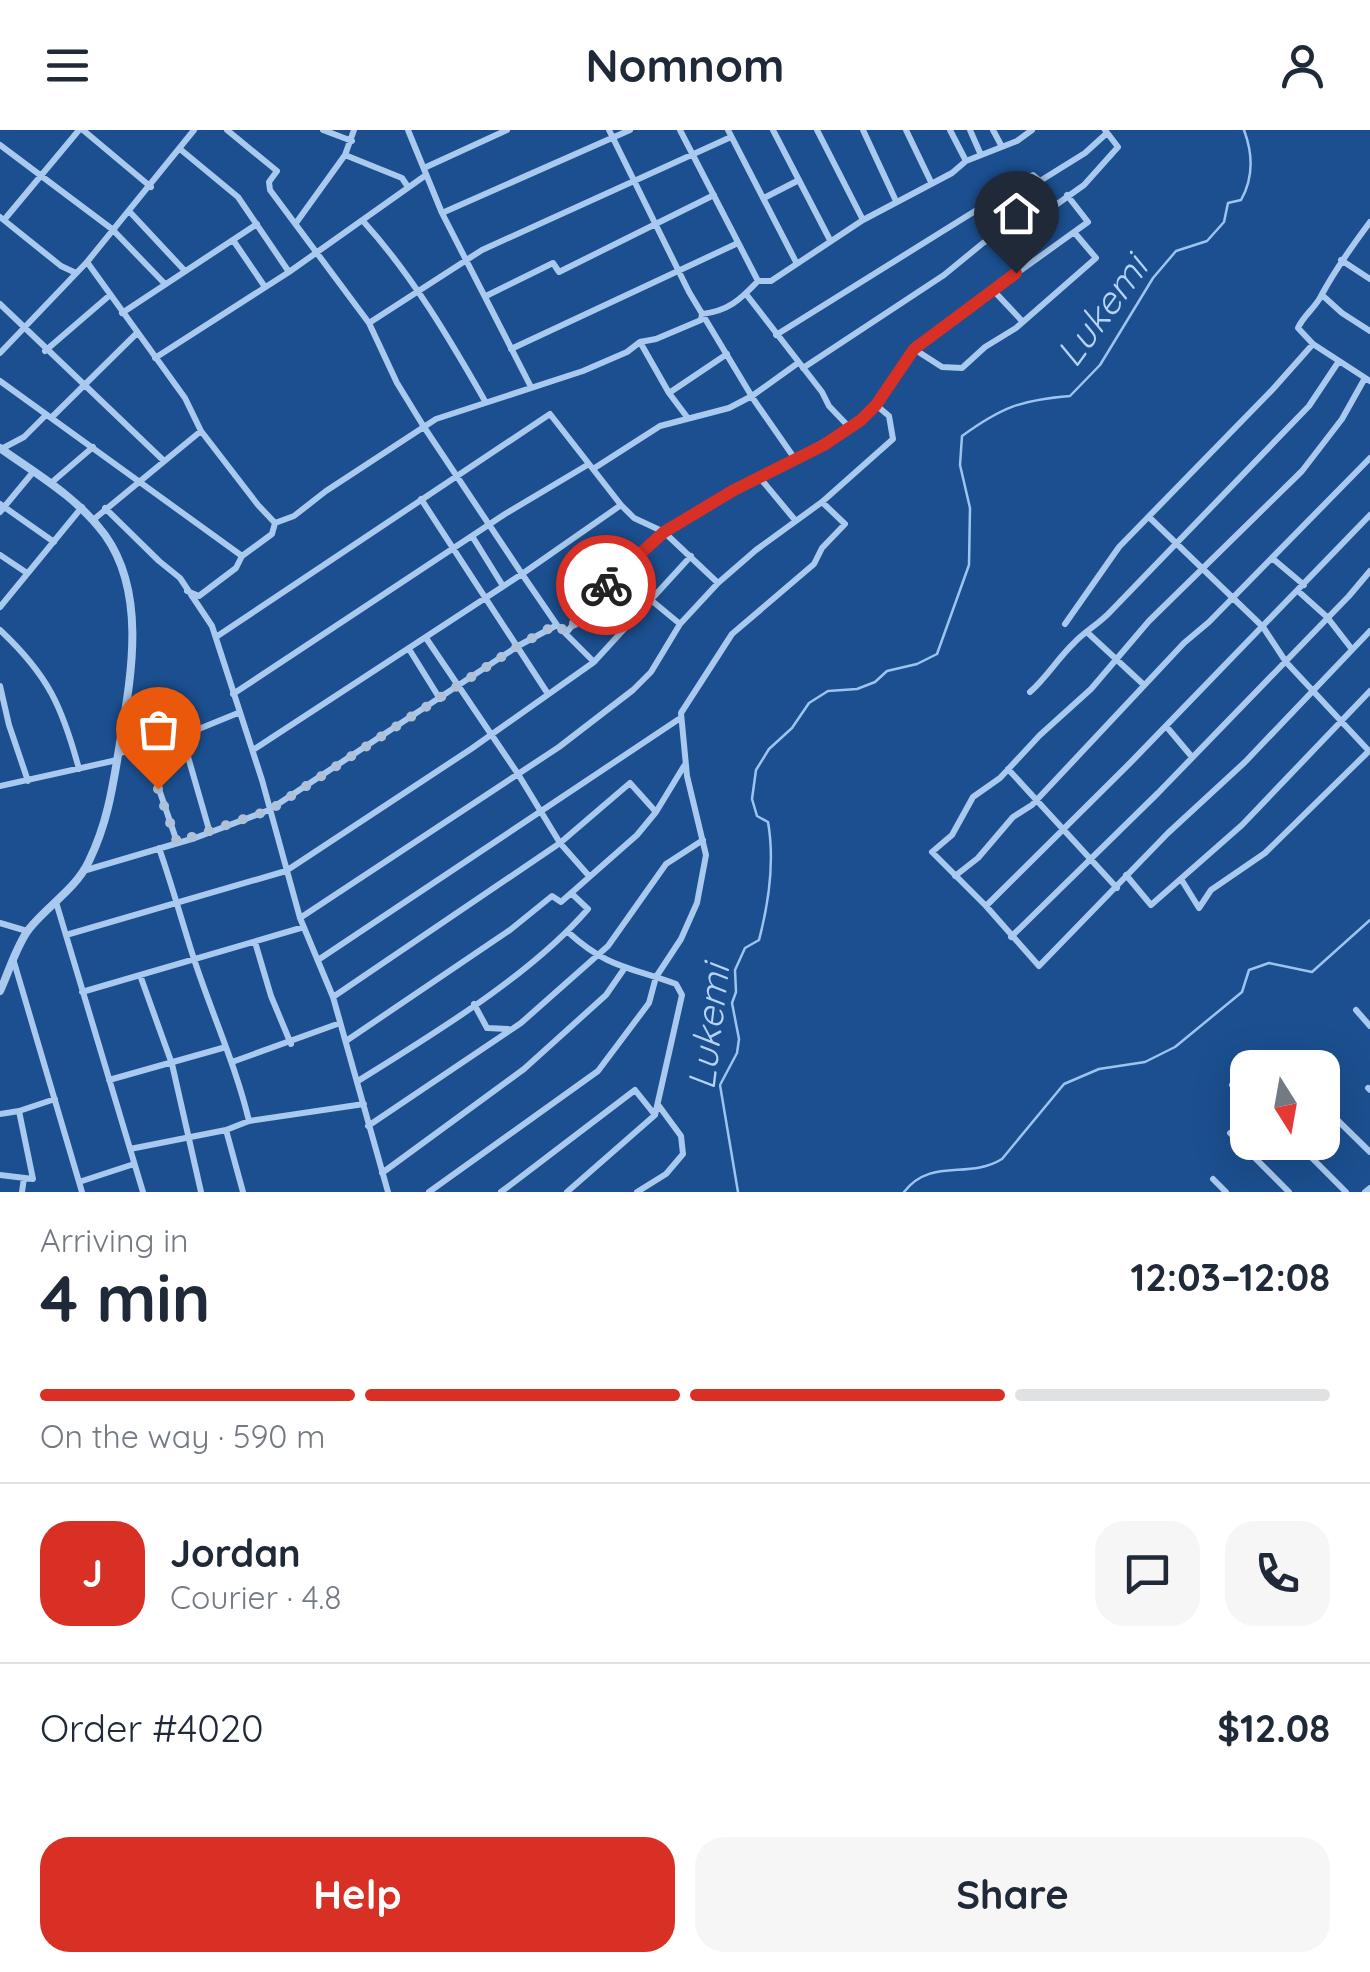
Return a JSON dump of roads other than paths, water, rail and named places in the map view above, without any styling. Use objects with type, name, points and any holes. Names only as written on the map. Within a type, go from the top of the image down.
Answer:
[{"type":"street","points":[[76,273],[61,266],[2,219],[38,176],[81,130],[151,187]]},
{"type":"street","points":[[0,352],[87,262],[194,130]]},
{"type":"street","points":[[227,130],[277,171],[268,186],[369,324],[398,384],[489,526],[557,624],[594,662]]},
{"type":"street","points":[[323,130],[352,142]]},
{"type":"street","points":[[296,223],[346,155],[354,130]]},
{"type":"street","points":[[408,130],[442,213],[531,387]]},
{"type":"street","points":[[156,358],[363,221],[425,171],[496,132],[507,130]]},
{"type":"street","points":[[442,213],[611,134],[630,130]]},
{"type":"street","points":[[680,130],[758,281]]},
{"type":"street","points":[[773,130],[830,240]]},
{"type":"street","points":[[817,130],[863,220]]},
{"type":"street","points":[[863,130],[896,202]]},
{"type":"street","points":[[906,130],[932,182]]},
{"type":"street","points":[[950,130],[966,161]]},
{"type":"street","points":[[970,130],[981,155]]},
{"type":"street","points":[[994,130],[1000,145]]},
{"type":"street","points":[[702,314],[722,312],[758,281],[770,280],[830,240],[952,173],[966,161],[1017,141],[1032,130]]},
{"type":"street","points":[[776,336],[1033,174],[1053,207],[1084,185],[1118,147],[1106,132],[1084,153],[1040,180]]},
{"type":"street","points":[[611,134],[678,272],[752,396],[795,459]]},
{"type":"street","points":[[369,324],[466,258],[693,155],[729,134],[796,262]]},
{"type":"street","points":[[0,145],[112,229],[165,284]]},
{"type":"street","points":[[180,149],[238,197],[289,272]]},
{"type":"street","points":[[346,155],[402,178],[408,188]]},
{"type":"street","points":[[764,198],[798,180]]},
{"type":"street","points":[[486,296],[553,263],[559,272],[714,195]]},
{"type":"street","points":[[566,633],[613,577],[664,532],[850,428],[876,405],[914,349],[1088,222],[1067,196]]},
{"type":"street","points":[[233,694],[472,536],[660,426],[730,408],[752,396],[1050,203]]},
{"type":"street","points":[[129,211],[184,270]]},
{"type":"street","points":[[363,221],[387,247],[418,292],[486,401]]},
{"type":"street","points":[[1370,222],[1298,328],[1312,344],[1367,379],[1342,419],[1302,471],[1150,621],[1092,689],[990,787],[972,797],[952,835],[932,852],[1039,966],[1126,875],[1246,762],[1370,632]]},
{"type":"street","points":[[122,313],[257,224]]},
{"type":"street","points":[[914,349],[942,368],[962,368],[1096,258],[1074,232]]},
{"type":"street","points":[[233,240],[264,287]]},
{"type":"street","points":[[511,349],[738,243]]},
{"type":"street","points":[[1341,260],[1370,280]]},
{"type":"street","points":[[87,262],[185,398],[201,431],[275,522]]},
{"type":"street","points":[[992,290],[1022,321]]},
{"type":"street","points":[[746,294],[829,406],[850,428]]},
{"type":"street","points":[[1322,294],[1370,331]]},
{"type":"street","points":[[46,350],[110,295]]},
{"type":"street","points":[[0,304],[164,460]]},
{"type":"street","points":[[275,522],[294,516],[436,419],[584,371],[640,342],[701,320],[702,314]]},
{"type":"street","points":[[1,988],[27,932],[83,870],[112,798],[130,682],[132,624],[118,561],[107,538],[83,506],[1,448],[24,437],[48,417],[136,334]]},
{"type":"street","points":[[640,342],[687,417]]},
{"type":"street","points":[[1064,624],[1106,562],[1312,344]]},
{"type":"street","points":[[669,393],[727,354]]},
{"type":"street","points":[[1030,692],[1052,672],[1072,644],[1089,634],[1308,406],[1339,361]]},
{"type":"street","points":[[0,381],[242,556]]},
{"type":"street","points":[[300,918],[590,725],[633,690],[651,672],[680,624],[718,583],[822,502],[893,439],[889,416],[876,405]]},
{"type":"street","points":[[216,637],[550,414],[620,505],[634,518],[664,532],[718,583]]},
{"type":"street","points":[[93,520],[201,431]]},
{"type":"street","points":[[51,483],[93,446]]},
{"type":"street","points":[[955,876],[978,858],[1013,817],[1027,809],[1370,458]]},
{"type":"street","points":[[34,471],[1,507],[54,542]]},
{"type":"street","points":[[760,478],[795,520]]},
{"type":"street","points":[[421,499],[548,694]]},
{"type":"street","points":[[318,960],[679,719],[732,634],[814,564],[822,548],[844,524],[822,502]]},
{"type":"street","points":[[253,750],[620,505]]},
{"type":"street","points":[[0,605],[83,506]]},
{"type":"street","points":[[105,508],[180,578],[216,637],[253,750],[300,918],[333,997],[388,1192]]},
{"type":"street","points":[[986,906],[1370,515]]},
{"type":"street","points":[[1150,518],[1263,627],[1286,662],[1370,751],[1266,853],[1211,890],[1200,908],[1181,879]]},
{"type":"street","points":[[188,591],[199,596],[236,568],[242,556],[272,534],[275,522]]},
{"type":"street","points":[[472,536],[503,586]]},
{"type":"street","points":[[0,555],[28,572]]},
{"type":"street","points":[[66,935],[286,870],[594,662],[691,556]]},
{"type":"street","points":[[1272,558],[1352,648]]},
{"type":"street","points":[[1011,937],[1286,662],[1370,570]]},
{"type":"street","points":[[651,600],[680,624]]},
{"type":"street","points":[[83,870],[210,833],[270,810],[557,624]]},
{"type":"street","points":[[0,630],[34,664],[56,697],[79,768]]},
{"type":"street","points":[[1089,634],[1144,685]]},
{"type":"street","points":[[426,638],[560,843],[588,876]]},
{"type":"street","points":[[409,649],[440,698]]},
{"type":"street","points":[[0,686],[28,782]]},
{"type":"street","points":[[1126,875],[1151,905],[1242,825],[1370,691]]},
{"type":"street","points":[[0,786],[28,782],[145,748],[238,713]]},
{"type":"street","points":[[429,1192],[598,1072],[649,1003],[656,976],[682,938],[697,903],[706,855],[679,719]]},
{"type":"street","points":[[1166,726],[1192,757]]},
{"type":"street","points":[[182,736],[210,833]]},
{"type":"street","points":[[145,748],[177,842]]},
{"type":"street","points":[[346,1041],[510,930],[552,896],[562,902],[637,835],[685,764]]},
{"type":"street","points":[[1008,770],[1117,888]]},
{"type":"street","points":[[333,997],[560,843],[630,783],[656,812]]},
{"type":"street","points":[[368,1126],[511,1029],[598,956],[635,911],[666,864],[703,840]]},
{"type":"street","points":[[159,848],[249,1122]]},
{"type":"street","points":[[358,1082],[474,1004],[568,932],[588,910],[571,893]]},
{"type":"street","points":[[56,902],[143,1192]]},
{"type":"street","points":[[0,923],[27,932]]},
{"type":"street","points":[[82,992],[304,927]]},
{"type":"street","points":[[566,1192],[655,1115],[682,995],[676,984],[619,968],[568,932]]},
{"type":"street","points":[[256,942],[271,996],[291,1044]]},
{"type":"street","points":[[14,962],[82,1192]]},
{"type":"street","points":[[382,1173],[524,1069],[606,995],[625,967]]},
{"type":"street","points":[[140,974],[172,1064],[201,1192]]},
{"type":"street","points":[[474,1004],[487,1028],[511,1029]]},
{"type":"street","points":[[1356,1010],[1370,1026]]},
{"type":"street","points":[[232,1062],[291,1044],[340,1023]]},
{"type":"street","points":[[109,1080],[226,1046]]},
{"type":"street","points":[[501,1192],[635,1090],[655,1115]]},
{"type":"street","points":[[0,1114],[55,1099]]},
{"type":"street","points":[[130,1149],[249,1122],[364,1104]]},
{"type":"street","points":[[637,1192],[666,1174],[682,1154],[681,1136],[659,1105]]},
{"type":"street","points":[[0,1174],[33,1179],[19,1111]]},
{"type":"street","points":[[1340,1123],[1370,1152]]},
{"type":"street","points":[[226,1130],[243,1192]]},
{"type":"street","points":[[1256,1160],[1289,1192]]},
{"type":"street","points":[[1314,1160],[1346,1192]]},
{"type":"street","points":[[79,1182],[134,1164]]},
{"type":"street","points":[[22,1192],[24,1178]]},
{"type":"street","points":[[1213,1179],[1226,1192]]},
{"type":"waterway","name":"Lukemi","points":[[738,1192],[720,1085],[737,1053],[739,1039],[732,1003],[735,970],[745,948],[759,940],[770,882],[768,822],[757,816],[752,799],[756,770],[809,703],[828,691],[857,689],[875,682],[887,671],[917,664],[937,654],[969,565],[970,508],[960,465],[962,436],[1013,407],[1070,396],[1100,365],[1153,278],[1176,251],[1207,241],[1224,222],[1228,203],[1241,200],[1251,165],[1244,130]]},
{"type":"waterway","points":[[904,1192],[926,1175],[976,1168],[1002,1159],[1064,1084],[1099,1069],[1145,1062],[1175,1047],[1242,992],[1249,970],[1269,963],[1312,972],[1370,920]]}]
